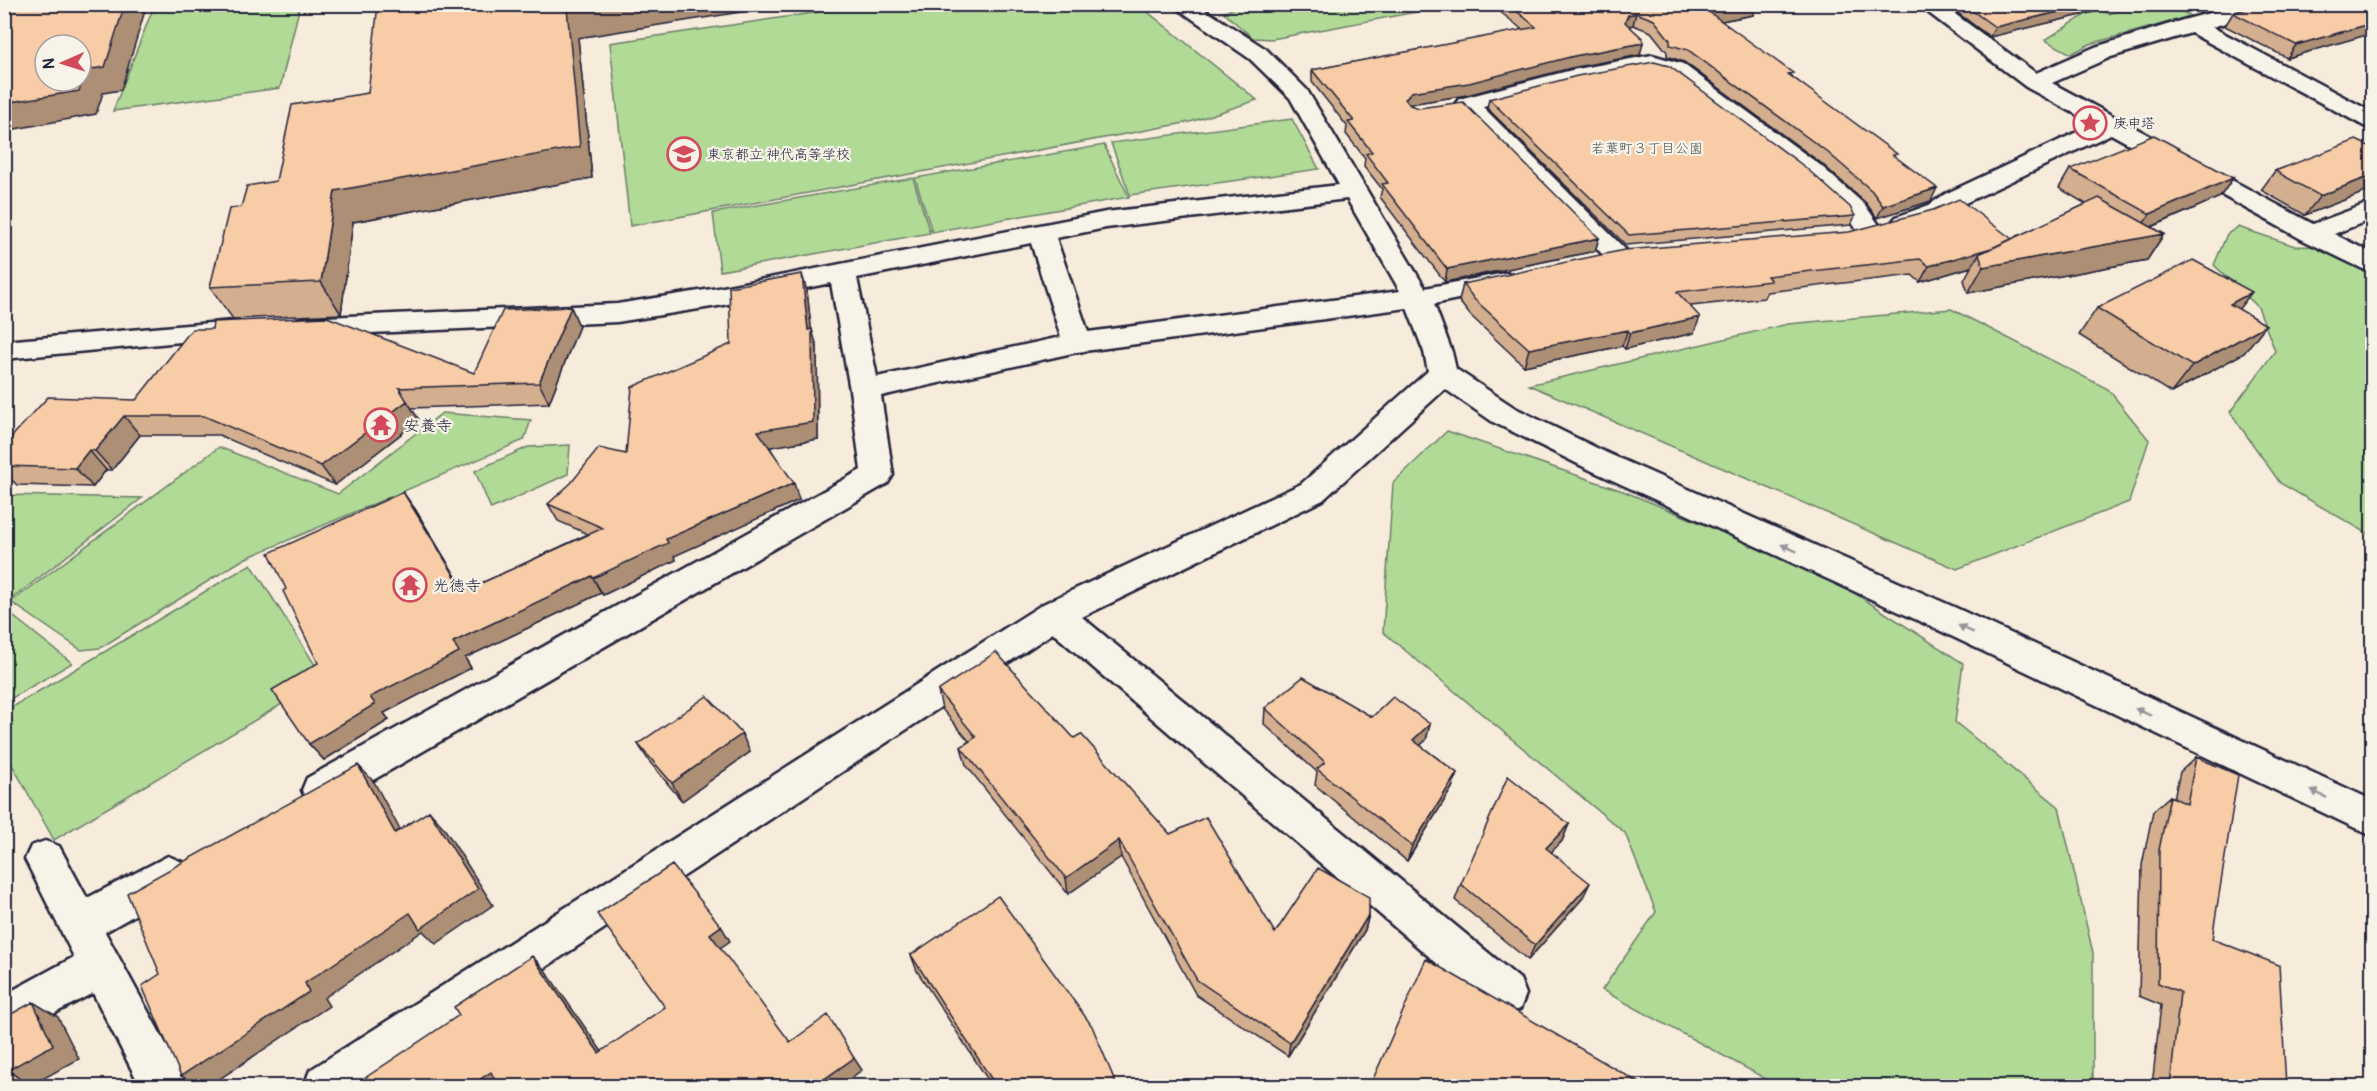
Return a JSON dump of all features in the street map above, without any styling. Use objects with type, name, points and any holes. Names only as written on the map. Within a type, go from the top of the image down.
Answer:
[{"type":"street","points":[[1181,4],[1258,54],[1299,95],[1417,297],[1438,352],[1443,374]]},
{"type":"street","points":[[1927,4],[2034,82],[2312,234],[2373,263]]},
{"type":"street","points":[[2034,82],[2103,52],[2270,4]]},
{"type":"street","points":[[2191,25],[2373,122]]},
{"type":"street","points":[[1642,39],[1654,53],[1652,62]]},
{"type":"street","points":[[1619,257],[1457,106],[1572,77],[1652,62],[1675,69],[1802,163],[1856,210],[1871,232]]},
{"type":"street","points":[[1841,238],[1871,232],[1938,210],[1954,199],[2111,125]]},
{"type":"street","points":[[4,350],[84,345],[212,331],[616,313],[718,297],[1106,220],[1355,190]]},
{"type":"street","points":[[2312,234],[2373,210]]},
{"type":"street","points":[[1041,233],[1077,344]]},
{"type":"street","points":[[290,807],[876,475],[865,390],[843,273]]},
{"type":"street","points":[[865,390],[1077,344],[1437,295],[1528,276]]},
{"type":"street","points":[[326,1086],[1055,614],[1312,492],[1443,374]]},
{"type":"street","points":[[1443,374],[1461,383],[1500,413],[1588,456],[1881,589],[2373,819]]},
{"type":"street","points":[[1055,614],[1505,994]]},
{"type":"street","points":[[45,859],[164,1086]]},
{"type":"street","points":[[80,924],[196,860]]},
{"type":"street","points":[[4,1019],[100,966]]},
{"type":"green space","points":[[202,4],[300,5],[280,88],[113,111],[152,11]]},
{"type":"green space","points":[[1240,4],[1454,5],[1272,39],[1253,38],[1224,13]]},
{"type":"green space","points":[[867,5],[1139,5],[1257,100],[1190,122],[630,226],[610,43]]},
{"type":"green space","points":[[2140,5],[2170,5],[2191,16],[2090,44],[2071,54],[2045,40],[2096,8],[2109,14]]},
{"type":"green space","points":[[1292,119],[1319,169],[1130,195],[1111,143]]},
{"type":"green space","points":[[1104,145],[1129,197],[932,232],[915,178]]},
{"type":"green space","points":[[913,178],[930,233],[720,271],[713,213]]},
{"type":"green space","points":[[2238,227],[2295,246],[2372,248],[2372,536],[2280,483],[2230,412],[2275,351],[2258,307],[2214,265],[2227,234]]},
{"type":"green space","points":[[1951,309],[2108,389],[2149,440],[2129,502],[1957,569],[1529,385],[1788,324]]},
{"type":"green space","points":[[442,413],[531,420],[524,440],[244,559],[100,648],[81,650],[11,602],[219,447],[338,494]]},
{"type":"green space","points":[[1447,431],[1623,491],[1828,576],[1963,663],[1955,722],[2059,807],[2093,953],[2093,1086],[1779,1086],[1602,990],[1656,912],[1625,833],[1383,632],[1393,483]]},
{"type":"green space","points":[[570,445],[568,474],[491,509],[475,471],[528,447]]},
{"type":"green space","points":[[5,495],[142,498],[5,604]]},
{"type":"green space","points":[[251,564],[324,679],[54,840],[5,752],[4,712]]},
{"type":"green space","points":[[4,609],[72,663],[5,702],[4,702]]},
{"type":"building","points":[[4,4],[125,4],[105,67],[93,69],[93,33],[33,33],[33,93],[66,93],[4,103]]},
{"type":"building","points":[[378,4],[591,4],[567,8],[580,147],[335,191],[321,282],[210,287],[229,209],[241,207],[247,186],[276,181],[292,105],[368,93]]},
{"type":"building","points":[[1508,4],[1749,4],[1709,12],[1793,73],[1788,74],[1897,154],[1893,155],[1937,188],[1883,206],[1872,191],[1826,151],[1688,50],[1670,45],[1670,40],[1654,20],[1636,13],[1628,15],[1625,22],[1642,38],[1643,43],[1574,56],[1469,83],[1411,92],[1405,99],[1410,105],[1419,108],[1463,102],[1599,238],[1447,269],[1382,184],[1388,183],[1366,154],[1372,152],[1348,122],[1354,121],[1312,70],[1536,27]]},
{"type":"building","points":[[1963,4],[2092,4],[1995,27]]},
{"type":"building","points":[[2261,4],[2373,4],[2373,23],[2296,45],[2233,13]]},
{"type":"building","points":[[1654,62],[1669,66],[1805,167],[1850,207],[1855,216],[1629,235],[1489,99],[1577,76]]},
{"type":"building","points":[[2154,135],[2233,178],[2150,214],[2070,169]]},
{"type":"building","points":[[2356,140],[2373,148],[2373,175],[2320,196],[2275,171]]},
{"type":"building","points":[[2099,198],[2164,234],[1983,267],[1979,254]]},
{"type":"building","points":[[1959,199],[2012,239],[1995,247],[1929,266],[1920,259],[1767,276],[1771,281],[1677,292],[1700,317],[1630,333],[1628,330],[1529,349],[1474,299],[1463,284],[1624,250],[1849,232],[1933,210]]},
{"type":"building","points":[[2193,260],[2252,292],[2230,304],[2266,325],[2192,366],[2097,308]]},
{"type":"building","points":[[802,274],[808,330],[812,329],[813,422],[758,431],[794,483],[666,539],[668,543],[593,578],[592,576],[453,642],[459,652],[370,697],[375,704],[309,744],[272,690],[318,663],[283,591],[286,589],[269,553],[403,492],[464,591],[603,528],[548,504],[571,483],[599,448],[626,454],[632,387],[731,344],[729,287]]},
{"type":"building","points":[[571,307],[539,383],[399,388],[407,401],[321,466],[204,416],[124,416],[95,451],[89,450],[75,468],[4,466],[4,458],[8,454],[4,454],[4,445],[48,397],[136,400],[192,329],[212,329],[213,322],[327,317],[474,373],[503,310]]},
{"type":"building","points":[[996,652],[1074,738],[1081,734],[1170,834],[1206,817],[1275,933],[1318,868],[1369,897],[1369,914],[1290,1043],[1197,980],[1119,840],[1066,878],[961,747],[976,737],[938,691]]},
{"type":"building","points":[[1303,677],[1372,717],[1393,697],[1430,724],[1413,740],[1457,773],[1412,846],[1317,769],[1325,762],[1265,708]]},
{"type":"building","points":[[707,696],[742,734],[672,783],[638,744]]},
{"type":"building","points":[[2196,757],[2238,775],[2212,939],[2279,965],[2286,1086],[2170,1086],[2180,992],[2158,983],[2159,850],[2170,796],[2187,804]]},
{"type":"building","points":[[358,765],[395,833],[429,811],[478,889],[420,929],[410,913],[305,983],[309,992],[181,1076],[142,986],[160,974],[127,893]]},
{"type":"building","points":[[1508,776],[1569,824],[1546,848],[1590,883],[1535,945],[1461,884]]},
{"type":"building","points":[[672,865],[721,926],[710,934],[790,1042],[828,1015],[854,1058],[823,1080],[827,1086],[498,1086],[491,1072],[470,1086],[353,1086],[459,1015],[454,1007],[532,956],[599,1053],[665,1007],[597,914]]},
{"type":"building","points":[[998,896],[1092,1026],[1117,1086],[996,1086],[911,955]]},
{"type":"building","points":[[1426,959],[1645,1086],[1370,1086]]},
{"type":"building","points":[[33,1002],[53,1045],[8,1070],[29,1086],[4,1086],[4,1018]]},
{"type":"place","name":"庚申塔","points":[[2090,123]]},
{"type":"place","name":"東京都立 神代高等学校","points":[[684,154]]},
{"type":"place","name":"安養寺","points":[[381,425]]},
{"type":"place","name":"光徳寺","points":[[410,585]]},
{"type":"park label","name":"若葉町３丁目公園","points":[[1647,148]]}]
